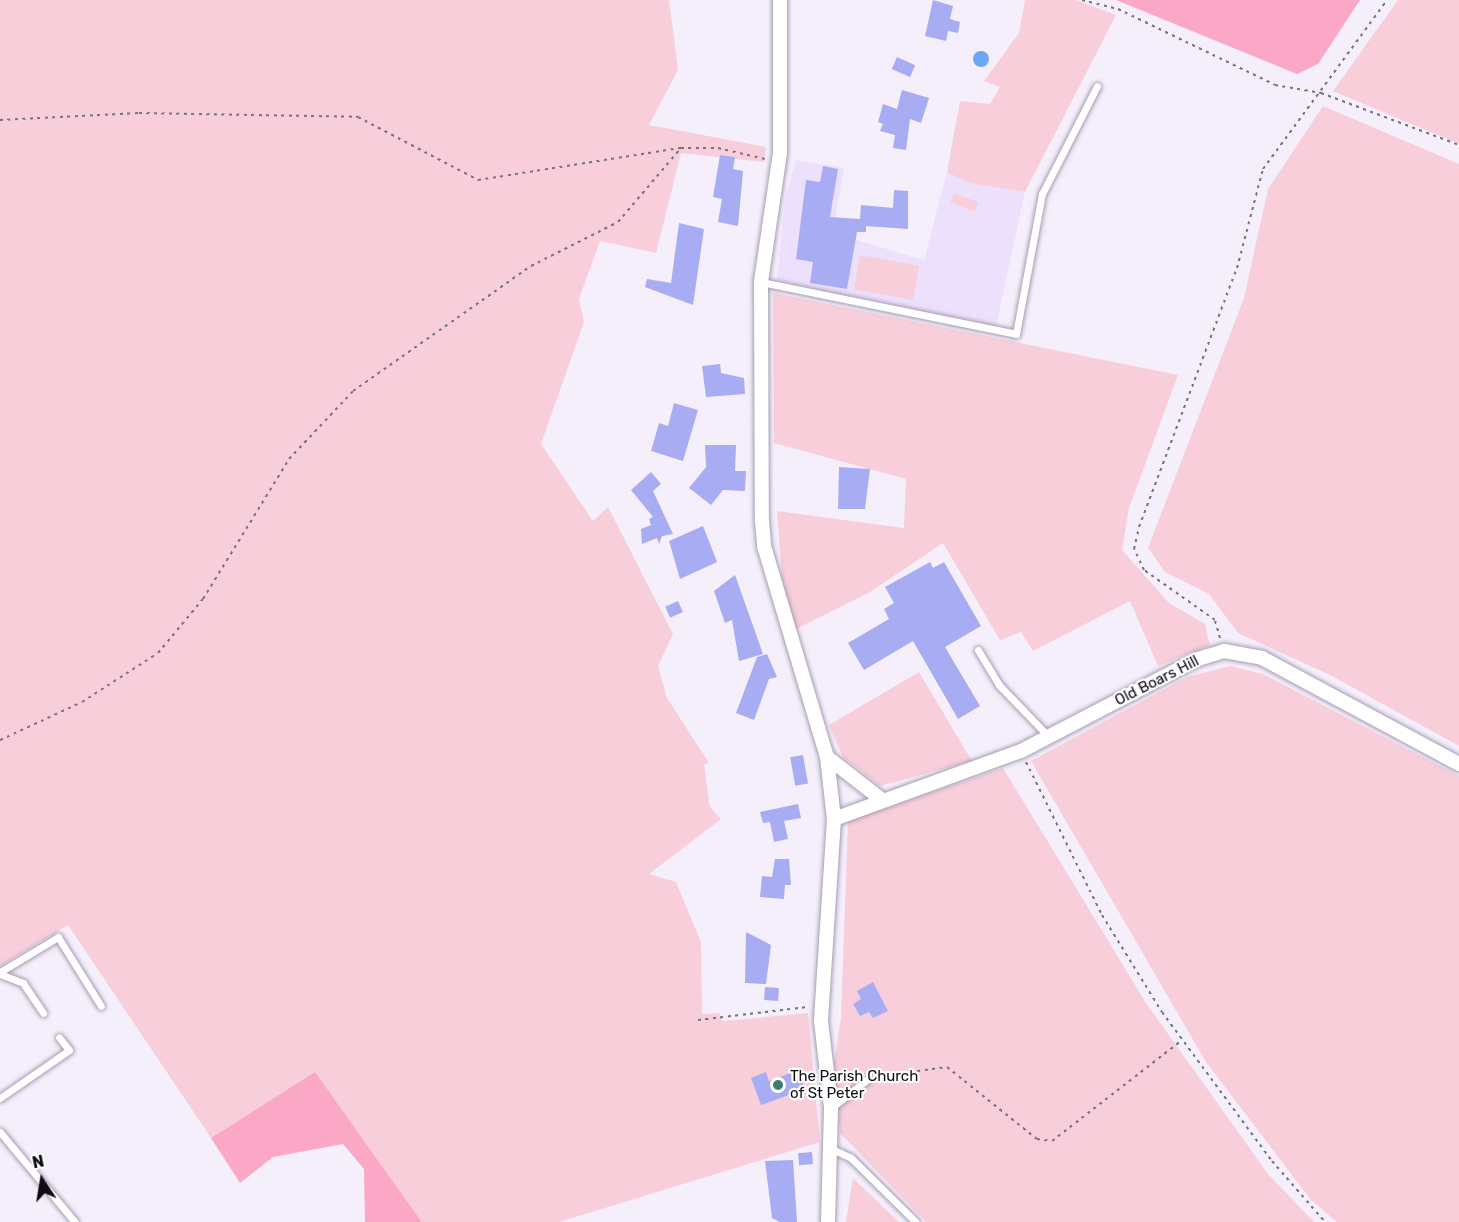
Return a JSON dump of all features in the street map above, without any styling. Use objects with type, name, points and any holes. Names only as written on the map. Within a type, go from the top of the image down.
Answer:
[{"type":"street","points":[[780,0],[779,164],[761,282],[764,546],[827,757],[834,819],[822,1006],[831,1108],[832,1149],[828,1222]]},
{"type":"street","points":[[1224,651],[1262,658],[1459,764]]},
{"type":"street","name":"Old Boars Hill","points":[[834,819],[1021,751],[1224,651]]},
{"type":"street","points":[[827,757],[882,800]]},
{"type":"lane","points":[[761,282],[1016,334],[1042,194],[1097,86]]},
{"type":"lane","points":[[978,650],[999,685],[1049,737]]},
{"type":"lane","points":[[0,973],[58,937],[101,1006]]},
{"type":"lane","points":[[0,973],[23,983],[43,1013]]},
{"type":"lane","points":[[0,1098],[69,1050],[59,1037]]},
{"type":"lane","points":[[831,1108],[869,1078]]},
{"type":"lane","points":[[0,1132],[75,1222]]},
{"type":"lane","points":[[832,1149],[851,1158],[916,1222]]},
{"type":"path","points":[[1082,0],[1118,9],[1275,86],[1321,93],[1459,145]]},
{"type":"path","points":[[1224,651],[1215,620],[1167,592],[1144,570],[1134,549],[1237,268],[1263,169],[1321,93],[1387,0]]},
{"type":"path","points":[[0,120],[139,113],[358,117],[478,180],[681,148],[718,148],[779,164]]},
{"type":"path","points":[[0,740],[82,702],[158,653],[203,599],[289,459],[353,391],[531,266],[618,222],[681,148]]},
{"type":"path","points":[[1021,751],[1102,915],[1182,1040],[1272,1161],[1325,1222]]},
{"type":"path","points":[[698,1020],[822,1006]]},
{"type":"path","points":[[869,1078],[947,1067],[1011,1114],[1037,1139],[1052,1141],[1182,1040]]},
{"type":"shaded area","points":[[0,0],[669,0],[678,70],[649,125],[766,147],[764,162],[681,153],[656,253],[600,241],[579,299],[584,322],[541,444],[593,521],[608,507],[673,634],[658,666],[667,698],[709,763],[704,764],[710,807],[721,819],[649,874],[676,882],[701,942],[702,1014],[719,1013],[723,1021],[808,1013],[820,1142],[559,1222],[422,1222],[315,1073],[211,1138],[68,925],[0,966]]},
{"type":"shaded area","points":[[1025,0],[1076,0],[1116,15],[1025,192],[969,183],[947,172],[960,101],[990,104],[1000,87],[984,81],[1019,33]]},
{"type":"shaded area","points":[[1116,0],[1360,0],[1318,64],[1297,74]]},
{"type":"shaded area","points":[[1398,0],[1459,0],[1459,144],[1333,91]]},
{"type":"shaded area","points":[[1323,106],[1459,164],[1459,746],[1332,676],[1238,633],[1209,594],[1165,572],[1148,548],[1244,298],[1268,189]]},
{"type":"shaded area","points":[[796,160],[844,168],[833,233],[924,260],[947,172],[969,183],[1025,192],[996,326],[777,281],[785,199]]},
{"type":"shaded area","points":[[954,193],[978,202],[975,212],[950,202]]},
{"type":"shaded area","points":[[860,255],[919,265],[913,300],[854,289]]},
{"type":"shaded area","points":[[773,293],[1178,375],[1129,508],[1122,550],[1169,603],[1205,624],[1210,645],[1158,666],[1130,601],[1033,651],[1021,632],[1000,640],[943,543],[870,592],[796,629],[782,579],[777,511],[904,528],[906,479],[774,443]]},
{"type":"shaded area","points":[[1230,666],[1263,674],[1459,776],[1459,1222],[1337,1222],[1311,1200],[1206,1062],[1031,761],[1187,677]]},
{"type":"shaded area","points":[[919,672],[972,761],[880,786],[843,757],[829,725]]},
{"type":"shaded area","points":[[1003,768],[1146,1003],[1268,1174],[1314,1222],[926,1222],[840,1133],[834,1063],[841,1017],[848,821]]},
{"type":"shaded area","points":[[315,1072],[422,1222],[365,1222],[364,1169],[343,1144],[273,1157],[240,1183],[211,1138]]},
{"type":"shaded area","points":[[853,1178],[899,1222],[846,1222]]},
{"type":"water","points":[[978,51],[984,51],[989,59],[987,65],[978,67],[973,62],[973,56]]},
{"type":"building","points":[[933,0],[953,6],[950,19],[960,22],[958,33],[948,31],[946,41],[925,36]]},
{"type":"building","points":[[897,57],[915,65],[910,77],[892,69]]},
{"type":"building","points":[[902,90],[929,98],[921,123],[910,119],[906,150],[893,148],[895,135],[880,131],[883,124],[878,122],[883,104],[897,109]]},
{"type":"building","points":[[720,155],[735,157],[733,169],[743,171],[738,226],[718,222],[722,199],[713,197]]},
{"type":"building","points":[[823,166],[838,169],[830,217],[860,219],[861,205],[893,208],[894,190],[908,191],[908,229],[866,226],[866,232],[857,232],[847,289],[810,283],[813,262],[796,259],[806,180],[820,182]]},
{"type":"building","points":[[679,223],[704,229],[693,305],[645,287],[647,279],[671,283]]},
{"type":"building","points":[[720,364],[721,373],[744,378],[745,394],[706,397],[702,366]]},
{"type":"building","points":[[674,403],[698,410],[683,461],[651,451],[659,423],[668,426]]},
{"type":"building","points":[[705,445],[736,445],[735,471],[746,471],[745,491],[723,490],[711,505],[689,488],[706,467]]},
{"type":"building","points":[[839,467],[870,469],[865,509],[838,509]]},
{"type":"building","points":[[651,472],[661,484],[653,491],[673,534],[662,536],[659,544],[657,538],[642,544],[641,529],[651,525],[649,519],[653,517],[631,490]]},
{"type":"building","points":[[703,526],[717,562],[680,579],[669,541]]},
{"type":"building","points":[[930,562],[933,568],[944,562],[981,626],[945,647],[980,706],[958,719],[913,641],[864,670],[848,643],[889,619],[884,609],[894,603],[885,587]]},
{"type":"building","points":[[735,575],[763,654],[739,661],[732,620],[725,623],[714,591]]},
{"type":"building","points":[[678,601],[683,612],[670,618],[665,607]]},
{"type":"building","points":[[767,654],[777,677],[769,679],[754,720],[736,713],[757,657]]},
{"type":"building","points":[[803,755],[808,784],[795,786],[790,757]]},
{"type":"building","points":[[798,804],[801,818],[784,821],[788,839],[774,842],[770,822],[763,823],[760,812]]},
{"type":"building","points":[[775,859],[789,859],[791,885],[785,885],[784,899],[760,897],[762,876],[772,877]]},
{"type":"building","points":[[746,932],[771,945],[766,984],[745,983]]},
{"type":"building","points":[[873,982],[888,1011],[873,1018],[869,1012],[860,1016],[853,1004],[861,999],[857,991]]},
{"type":"building","points":[[765,987],[779,988],[778,1001],[764,1000]]},
{"type":"building","name":"The Parish Church of St Peter","points":[[798,1070],[805,1089],[761,1105],[751,1078],[766,1072],[769,1081]]},
{"type":"building","points":[[812,1152],[813,1164],[799,1165],[798,1153]]},
{"type":"building","points":[[793,1160],[797,1222],[780,1222],[772,1218],[765,1161]]},
{"type":"place","name":"The Parish Church of St Peter","points":[[778,1085]]}]
